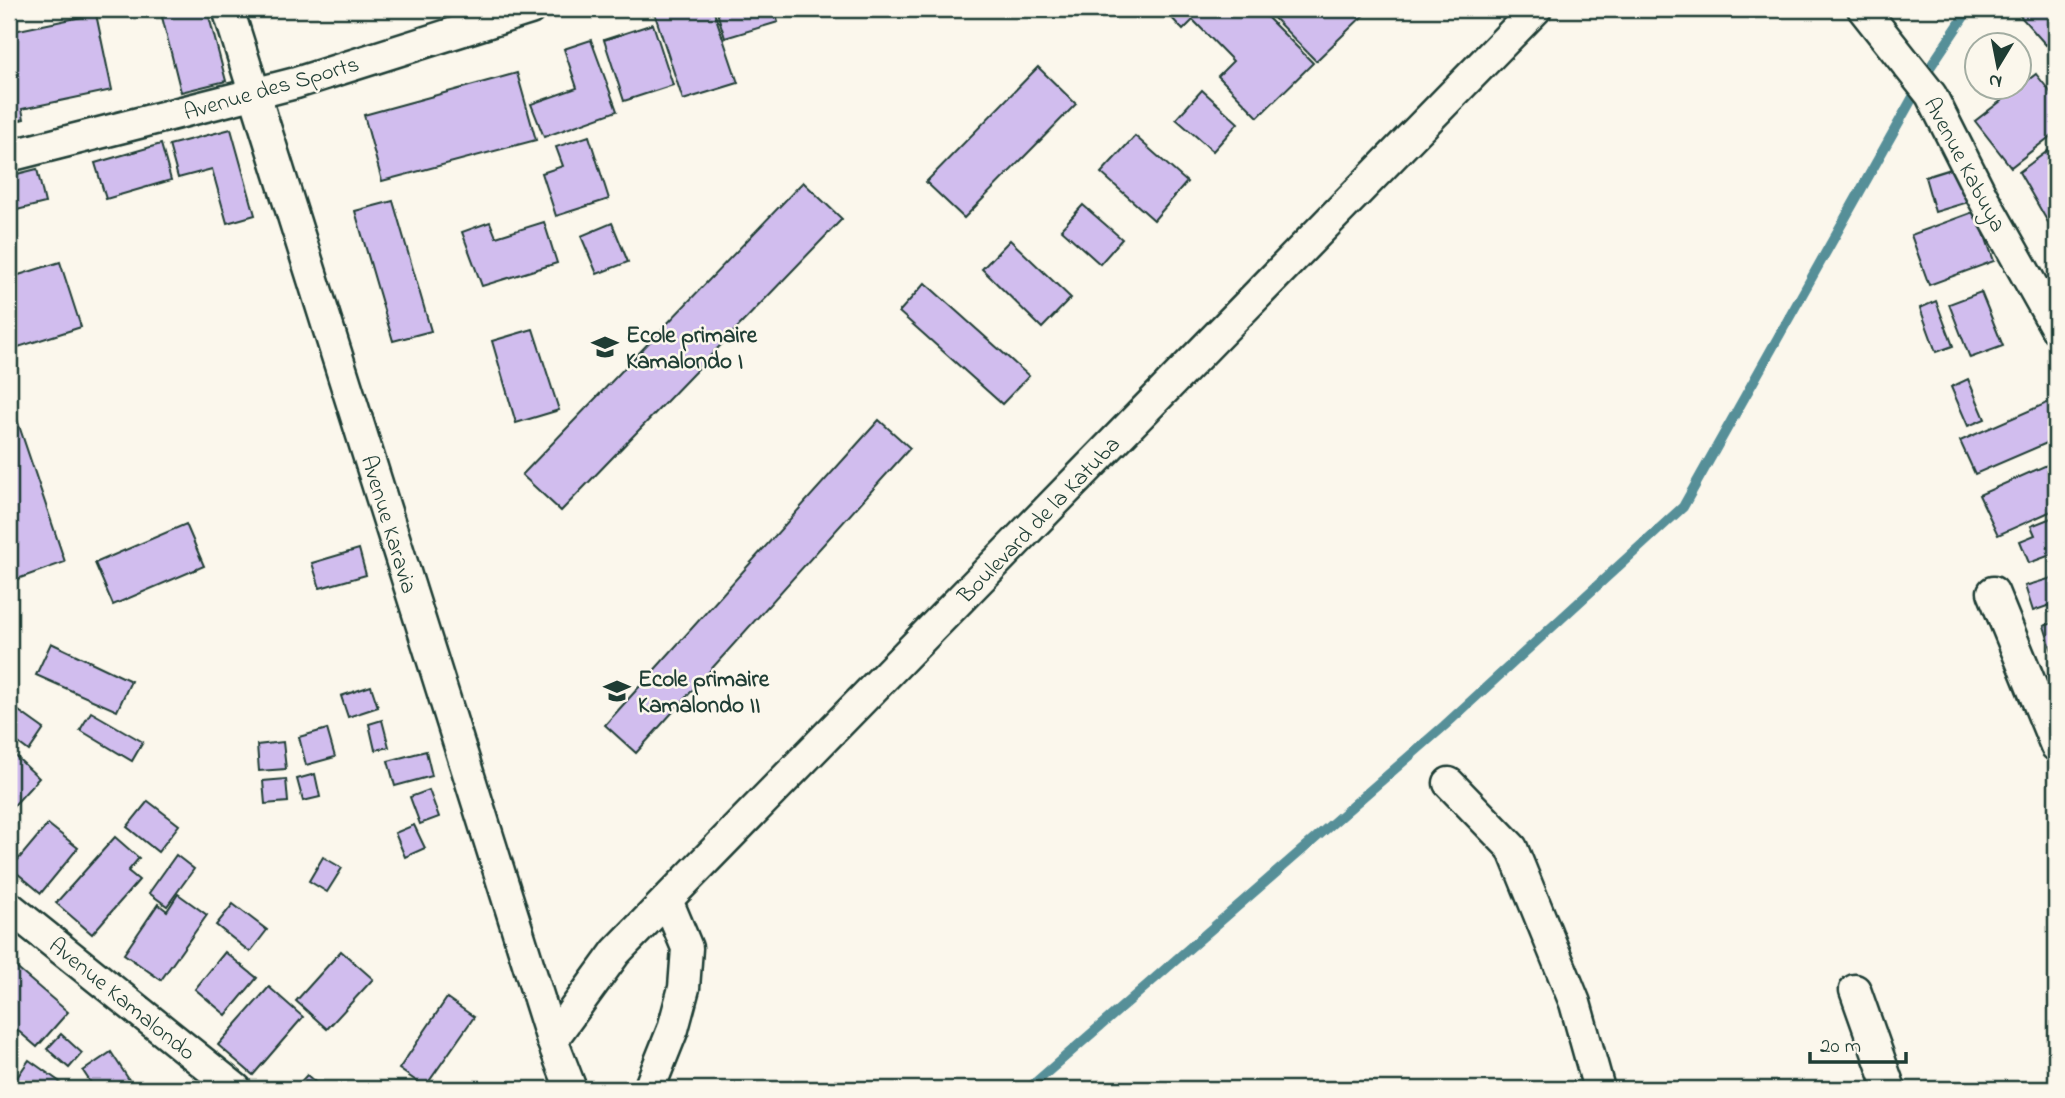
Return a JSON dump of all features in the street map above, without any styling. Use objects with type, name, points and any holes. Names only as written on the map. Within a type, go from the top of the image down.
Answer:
[{"type":"street","name":"Avenue Karavia","points":[[228,9],[552,1040],[571,1089]]},
{"type":"street","name":"Avenue des Sports","points":[[9,156],[296,82],[530,9]]},
{"type":"street","name":"Boulevard de la Katuba","points":[[552,1040],[616,952],[1536,9]]},
{"type":"street","name":"Avenue Kabuya","points":[[1863,9],[1924,86],[2056,328]]},
{"type":"street","points":[[1993,592],[2056,746]]},
{"type":"street","points":[[1449,783],[1512,848],[1575,1003],[1599,1089]]},
{"type":"street","points":[[649,1089],[673,1029],[684,988],[687,948],[667,900]]},
{"type":"street","name":"Avenue Kamalondo","points":[[11,914],[236,1089]]},
{"type":"street","points":[[1855,990],[1890,1089]]},
{"type":"building","points":[[160,9],[207,9],[226,81],[181,92]]},
{"type":"building","points":[[653,9],[713,9],[738,83],[683,100]]},
{"type":"building","points":[[716,9],[774,9],[778,22],[725,38]]},
{"type":"building","points":[[1180,9],[1259,9],[1313,63],[1258,117],[1218,76],[1233,61],[1193,20],[1183,30],[1171,17]]},
{"type":"building","points":[[1265,9],[1370,9],[1316,61]]},
{"type":"building","points":[[2014,9],[2056,9],[2056,36],[2046,45]]},
{"type":"building","points":[[96,14],[112,90],[22,109],[24,119],[9,123],[9,32]]},
{"type":"building","points":[[653,24],[673,85],[624,101],[604,40]]},
{"type":"building","points":[[591,40],[617,111],[544,137],[531,104],[577,88],[564,49]]},
{"type":"building","points":[[1038,67],[1076,104],[964,218],[926,182]]},
{"type":"building","points":[[517,73],[536,140],[382,181],[364,115]]},
{"type":"building","points":[[2036,74],[2056,99],[2056,132],[2011,167],[1975,121],[2000,102],[2034,102]]},
{"type":"building","points":[[1202,90],[1238,123],[1213,151],[1176,119]]},
{"type":"building","points":[[231,129],[255,215],[227,223],[212,169],[178,178],[169,145]]},
{"type":"building","points":[[589,136],[609,199],[556,216],[542,173],[563,166],[556,147]]},
{"type":"building","points":[[1135,136],[1187,182],[1154,220],[1101,173]]},
{"type":"building","points":[[161,144],[171,180],[106,199],[95,163]]},
{"type":"building","points":[[2056,145],[2056,236],[2019,172]]},
{"type":"building","points":[[1957,167],[1968,202],[1935,212],[1925,177]]},
{"type":"building","points":[[37,169],[45,203],[9,212],[9,176]]},
{"type":"building","points":[[803,182],[842,219],[561,511],[522,475]]},
{"type":"building","points":[[393,201],[431,331],[393,341],[355,211]]},
{"type":"building","points":[[1083,205],[1122,239],[1100,264],[1061,229]]},
{"type":"building","points":[[1976,211],[1994,261],[1929,285],[1911,235]]},
{"type":"building","points":[[490,222],[496,237],[544,222],[557,263],[482,286],[462,232]]},
{"type":"building","points":[[612,223],[628,262],[597,274],[581,236]]},
{"type":"building","points":[[1010,240],[1071,298],[1042,328],[982,269]]},
{"type":"building","points":[[60,262],[81,327],[9,350],[9,278]]},
{"type":"building","points":[[925,283],[1029,376],[1002,404],[899,312]]},
{"type":"building","points":[[1981,292],[2003,346],[1970,358],[1949,304]]},
{"type":"building","points":[[1936,301],[1953,346],[1936,352],[1920,308]]},
{"type":"building","points":[[533,329],[559,410],[516,423],[492,341]]},
{"type":"building","points":[[1968,379],[1985,419],[1968,426],[1951,387]]},
{"type":"building","points":[[9,396],[65,562],[9,582]]},
{"type":"building","points":[[2056,399],[2056,439],[1975,474],[1960,441]]},
{"type":"building","points":[[879,420],[910,448],[636,753],[605,725]]},
{"type":"building","points":[[2056,461],[2056,509],[1998,535],[1979,495]]},
{"type":"building","points":[[2056,516],[2056,553],[2029,563],[2020,541],[2035,535],[2031,526]]},
{"type":"building","points":[[186,524],[204,566],[113,605],[95,563]]},
{"type":"building","points":[[359,549],[366,575],[320,588],[312,563]]},
{"type":"building","points":[[2055,577],[2056,603],[2033,611],[2025,586]]},
{"type":"building","points":[[2056,622],[2056,664],[2044,626]]},
{"type":"building","points":[[51,643],[131,681],[117,711],[36,675]]},
{"type":"building","points":[[371,686],[378,707],[348,717],[341,696]]},
{"type":"building","points":[[9,704],[44,729],[29,751],[9,736]]},
{"type":"building","points":[[91,712],[143,742],[132,761],[80,730]]},
{"type":"building","points":[[382,720],[389,747],[375,750],[369,724]]},
{"type":"building","points":[[327,729],[335,757],[306,765],[299,737]]},
{"type":"building","points":[[283,742],[286,769],[259,771],[257,745]]},
{"type":"building","points":[[9,750],[39,778],[9,811]]},
{"type":"building","points":[[426,751],[432,776],[395,786],[388,761]]},
{"type":"building","points":[[315,774],[320,797],[303,801],[297,779]]},
{"type":"building","points":[[286,779],[288,802],[265,804],[263,781]]},
{"type":"building","points":[[429,790],[439,817],[420,824],[410,797]]},
{"type":"building","points":[[148,801],[179,825],[158,852],[127,827]]},
{"type":"building","points":[[48,824],[78,848],[41,893],[11,868]]},
{"type":"building","points":[[414,825],[425,848],[405,857],[395,833]]},
{"type":"building","points":[[115,837],[139,858],[128,871],[139,880],[92,934],[56,903]]},
{"type":"building","points":[[176,855],[194,869],[167,906],[149,893]]},
{"type":"building","points":[[323,857],[342,868],[327,892],[309,881]]},
{"type":"building","points":[[178,894],[207,915],[161,980],[124,954],[158,904],[167,911]]},
{"type":"building","points":[[233,904],[267,930],[250,952],[216,925]]},
{"type":"building","points":[[341,951],[373,979],[327,1029],[296,1001]]},
{"type":"building","points":[[225,952],[257,978],[226,1015],[195,989]]},
{"type":"building","points":[[13,965],[68,1012],[37,1047],[9,1023],[9,970]]},
{"type":"building","points":[[269,987],[303,1017],[253,1075],[218,1045]]},
{"type":"building","points":[[447,998],[474,1017],[425,1087],[399,1069]]},
{"type":"building","points":[[61,1034],[82,1053],[69,1068],[47,1049]]},
{"type":"building","points":[[111,1052],[135,1089],[95,1089],[83,1071]]},
{"type":"building","points":[[29,1060],[60,1082],[55,1089],[9,1089]]},
{"type":"building","points":[[307,1075],[323,1089],[294,1089]]},
{"type":"waterway","points":[[1028,1089],[1444,726],[1683,507],[1927,72],[1969,9]]},
{"type":"place","name":"Ecole primaire Kamalondo I","points":[[605,347]]},
{"type":"place","name":"Ecole primaire Kamalondo II","points":[[617,691]]}]
